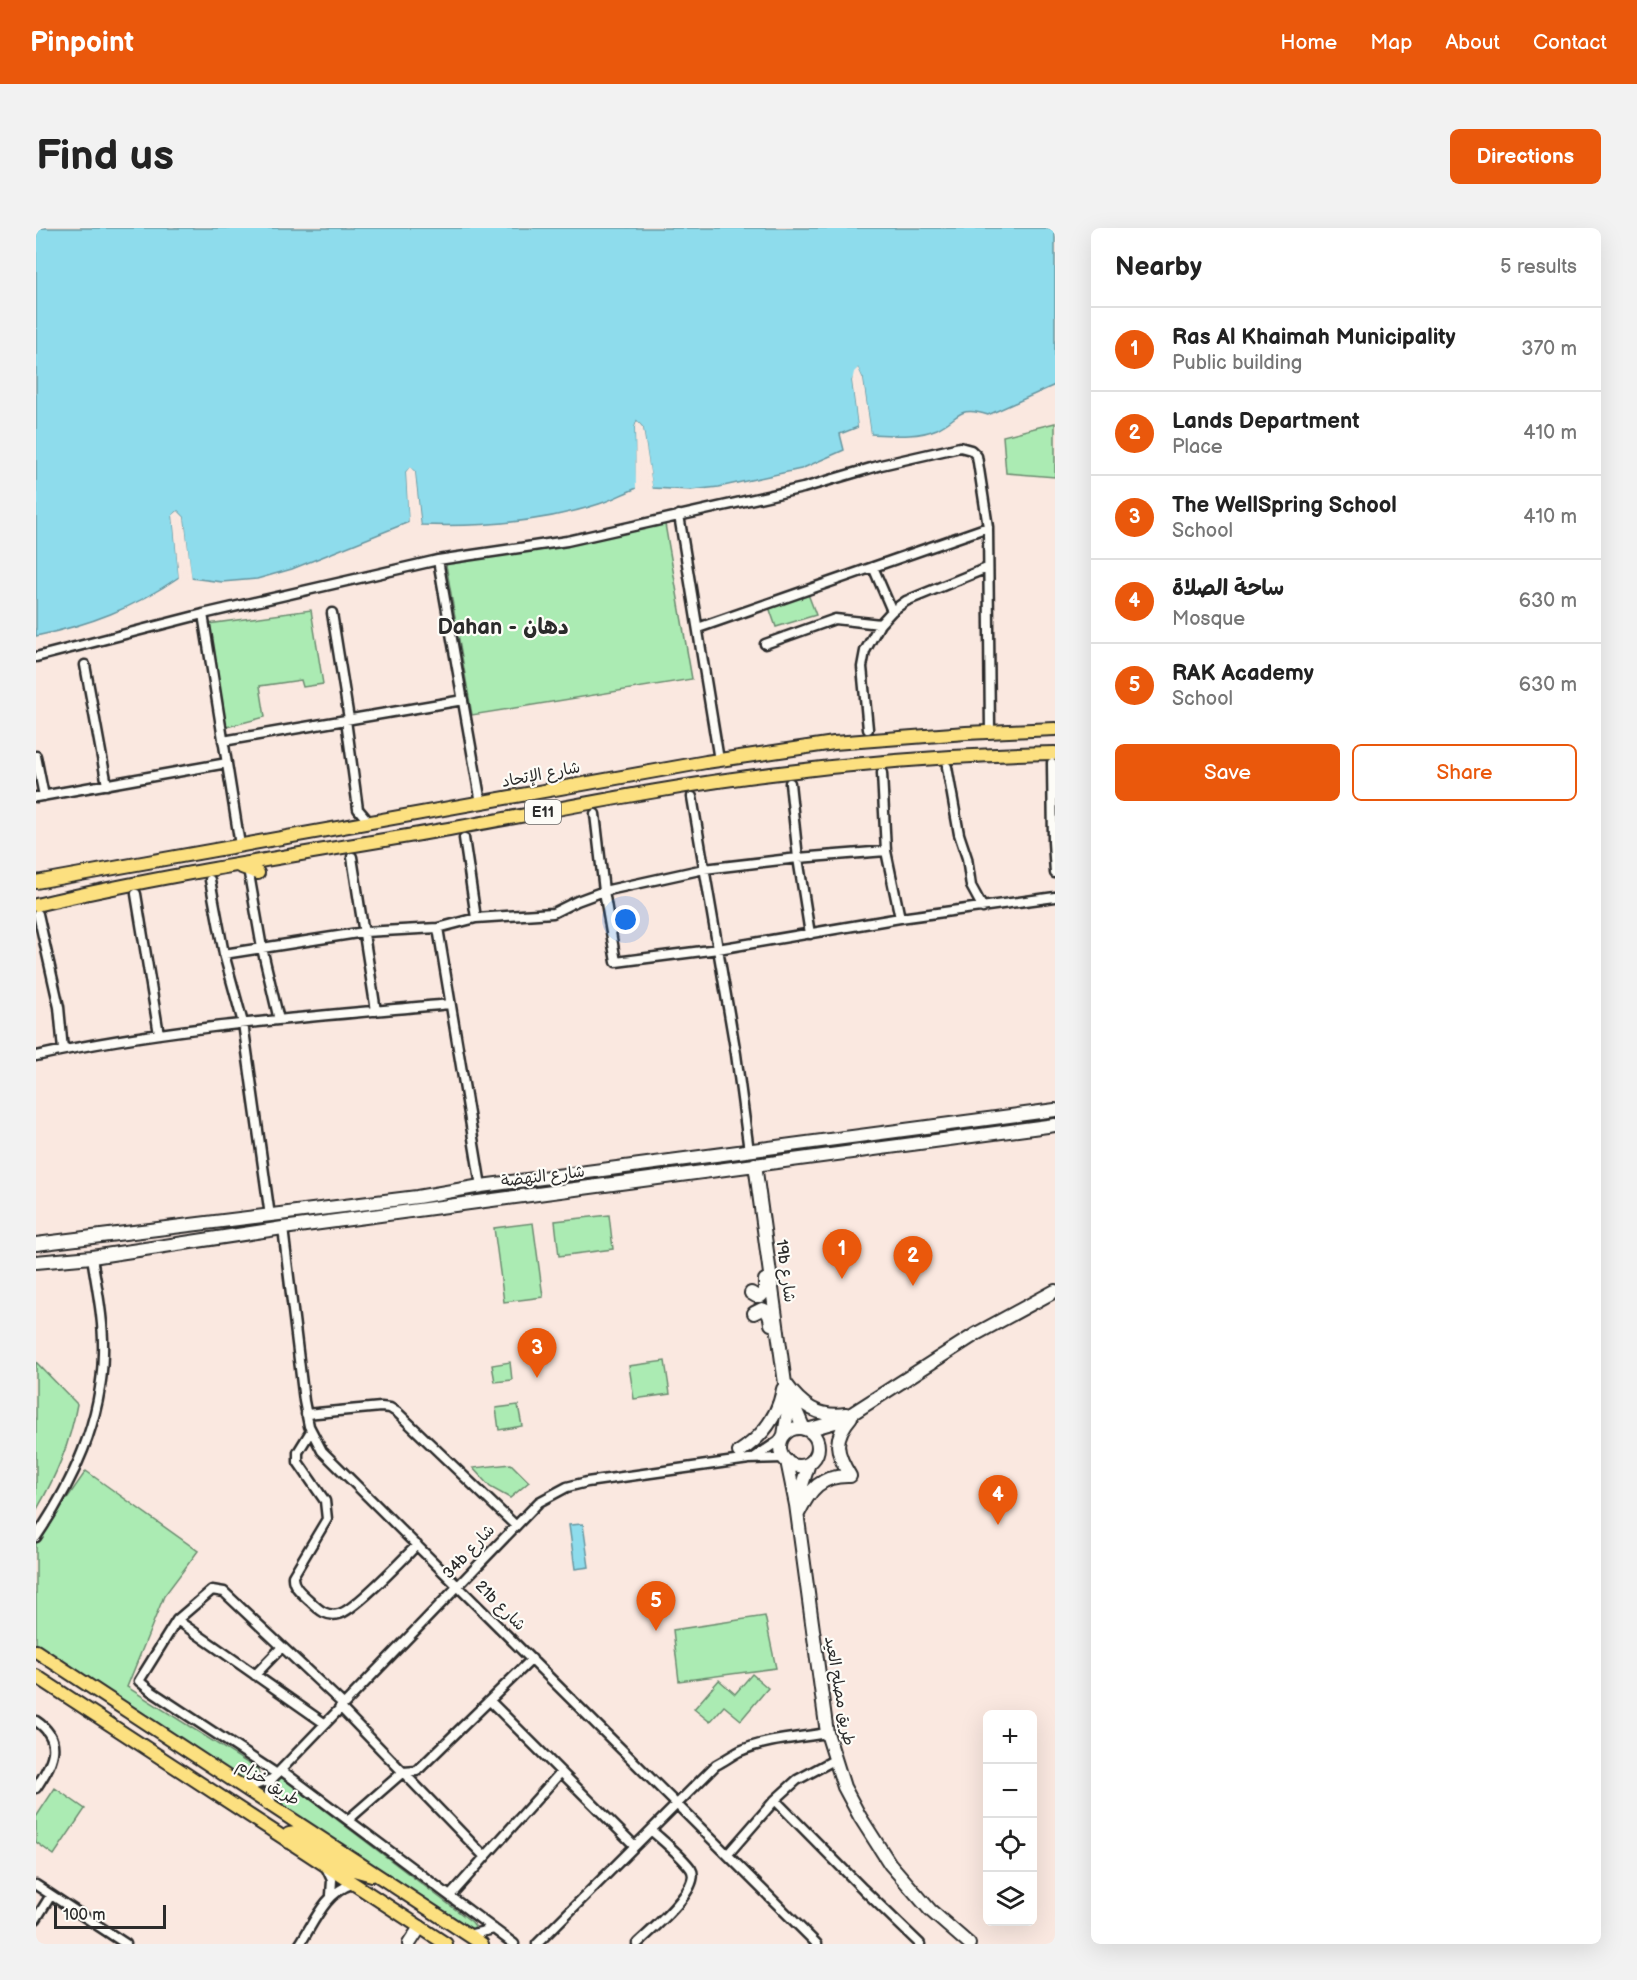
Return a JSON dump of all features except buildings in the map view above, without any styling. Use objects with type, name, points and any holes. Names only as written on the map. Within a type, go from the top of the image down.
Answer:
[{"type":"main road","name":"شارع الإتحاد","points":[[36,882],[719,760],[834,743],[1055,729]]},
{"type":"main road","name":"E11","points":[[37,909],[80,894],[676,788],[769,774],[886,761],[992,754],[1053,758]]},
{"type":"main road","points":[[194,874],[187,870],[185,865],[197,853]]},
{"type":"main road","points":[[238,866],[253,873]]},
{"type":"main road","name":"شارع النهضة","points":[[36,1244],[417,1197],[481,1186],[927,1125],[1055,1110]]},
{"type":"main road","points":[[912,1144],[928,1134],[927,1125]]},
{"type":"main road","name":"شارع النهضة","points":[[36,1262],[92,1257],[384,1214],[1055,1125]]},
{"type":"main road","name":"19b شارع","points":[[755,1164],[788,1411],[783,1436]]},
{"type":"main road","points":[[384,1214],[380,1208],[382,1204],[417,1197]]},
{"type":"main road","points":[[752,1293],[761,1296],[766,1287],[755,1213],[759,1205]]},
{"type":"main road","points":[[805,1429],[815,1436],[818,1447],[816,1456],[809,1463],[795,1465],[786,1460],[780,1446],[783,1436],[793,1429],[830,1425],[842,1420],[976,1334],[1055,1291]]},
{"type":"main road","points":[[754,1313],[762,1309],[769,1314],[775,1351],[781,1362]]},
{"type":"main road","points":[[784,1382],[803,1404],[813,1411],[835,1415],[858,1410]]},
{"type":"main road","points":[[744,1455],[768,1426],[779,1405],[784,1382]]},
{"type":"main road","name":"19b شارع","points":[[784,1382],[805,1429]]},
{"type":"main road","points":[[796,1510],[818,1484],[838,1475],[850,1476],[838,1452],[838,1441],[842,1429],[858,1410]]},
{"type":"main road","points":[[818,1447],[842,1420]]},
{"type":"main road","name":"طريق مصلح العيد","points":[[786,1460],[796,1510],[827,1733],[844,1787],[890,1864],[930,1910],[967,1944]]},
{"type":"main road","name":"طريق مصلح العيد","points":[[796,1510],[809,1463]]},
{"type":"main road","name":"طريق خزام","points":[[36,1651],[482,1944]]},
{"type":"main road","points":[[37,1676],[84,1698],[89,1697],[95,1690]]},
{"type":"main road","points":[[37,1676],[446,1944]]},
{"type":"main road","points":[[289,1842],[289,1834],[296,1833],[354,1870],[387,1880]]},
{"type":"main road","points":[[410,1943],[420,1927]]},
{"type":"street","points":[[36,657],[203,614],[438,560],[567,541],[803,488],[881,465],[960,447],[971,450],[977,456],[988,527],[990,732]]},
{"type":"street","points":[[679,515],[719,760]]},
{"type":"street","points":[[698,628],[988,527]]},
{"type":"street","points":[[438,560],[481,803]]},
{"type":"street","points":[[873,567],[892,611]]},
{"type":"street","points":[[868,729],[862,667],[865,651],[880,624],[906,601],[987,568]]},
{"type":"street","points":[[332,613],[358,809],[369,822]]},
{"type":"street","points":[[203,614],[240,845]]},
{"type":"street","points":[[765,644],[835,619],[880,624]]},
{"type":"street","points":[[86,665],[107,785]]},
{"type":"street","points":[[223,741],[463,700]]},
{"type":"street","points":[[36,756],[40,796],[227,763]]},
{"type":"street","points":[[1053,758],[1055,873]]},
{"type":"street","points":[[947,767],[971,886],[982,908]]},
{"type":"street","points":[[882,773],[886,851],[900,918]]},
{"type":"street","points":[[790,783],[798,858],[810,934]]},
{"type":"street","points":[[692,797],[736,1054],[749,1151]]},
{"type":"street","points":[[595,814],[604,891],[616,962],[718,949],[900,918],[1055,897]]},
{"type":"street","points":[[464,838],[476,918]]},
{"type":"street","points":[[224,954],[364,932],[438,928],[476,918],[553,913],[604,891],[704,869],[886,851]]},
{"type":"street","points":[[352,857],[376,1011]]},
{"type":"street","points":[[253,873],[262,948],[279,1020]]},
{"type":"street","points":[[210,880],[224,954],[243,1023],[270,1215]]},
{"type":"street","points":[[136,894],[159,1034]]},
{"type":"street","points":[[37,909],[59,1007],[63,1050]]},
{"type":"street","points":[[438,928],[481,1186]]},
{"type":"street","points":[[36,1056],[159,1034],[243,1023],[450,1005]]},
{"type":"street","name":"21b شارع","points":[[283,1228],[306,1414],[311,1431],[328,1458],[817,1944]]},
{"type":"street","points":[[36,1537],[77,1468],[90,1435],[99,1394],[103,1345],[92,1257]]},
{"type":"street","points":[[306,1414],[390,1408],[398,1413],[516,1526]]},
{"type":"street","points":[[311,1431],[298,1452],[298,1462],[325,1501],[327,1519],[293,1576],[292,1581],[295,1586],[319,1610],[337,1615],[352,1607],[417,1545]]},
{"type":"street","name":"34b شارع","points":[[277,1774],[539,1502],[567,1487],[587,1482],[768,1450],[783,1436]]},
{"type":"street","name":"34b شارع","points":[[744,1455],[786,1460]]},
{"type":"street","points":[[484,1856],[342,1705],[224,1592],[212,1590],[177,1620],[139,1681],[348,1820],[514,1944]]},
{"type":"street","points":[[177,1620],[324,1723]]},
{"type":"street","points":[[255,1674],[282,1647]]},
{"type":"street","points":[[348,1820],[403,1772],[417,1771],[532,1659]]},
{"type":"street","points":[[490,1701],[635,1846]]},
{"type":"street","points":[[36,1721],[48,1732],[54,1756],[51,1766],[36,1788]]},
{"type":"street","points":[[537,1944],[716,1765],[740,1751],[776,1741],[827,1733]]},
{"type":"street","points":[[728,1854],[775,1800],[798,1780],[834,1760]]},
{"type":"street","points":[[450,1896],[561,1772]]},
{"type":"street","points":[[238,1783],[255,1785],[277,1774]]},
{"type":"street","points":[[272,1806],[269,1793],[277,1774]]},
{"type":"street","points":[[775,1800],[863,1890],[920,1944]]},
{"type":"street","points":[[637,1944],[687,1894],[693,1882],[691,1869],[651,1830]]},
{"type":"street","points":[[326,1867],[332,1880],[331,1895]]},
{"type":"street","points":[[300,1944],[331,1895],[352,1884]]},
{"type":"street","points":[[36,1886],[115,1941],[126,1944]]},
{"type":"street","points":[[36,1919],[51,1895]]},
{"type":"street","points":[[468,1935],[494,1929]]},
{"type":"green space","points":[[1055,423],[1055,477],[1006,473],[1003,436]]},
{"type":"green space","points":[[642,523],[665,524],[692,679],[472,715],[445,559]]},
{"type":"green space","points":[[808,594],[816,615],[776,627],[769,607]]},
{"type":"green space","points":[[311,610],[323,684],[303,687],[301,680],[260,686],[265,717],[219,729],[208,624]]},
{"type":"green space","points":[[609,1215],[613,1249],[559,1256],[555,1221]]},
{"type":"green space","points":[[533,1223],[543,1297],[504,1302],[494,1228]]},
{"type":"green space","points":[[665,1361],[670,1394],[634,1399],[629,1366]]},
{"type":"green space","points":[[36,1362],[77,1404],[61,1459],[36,1511]]},
{"type":"green space","points":[[510,1362],[512,1380],[495,1382],[492,1365]]},
{"type":"green space","points":[[518,1405],[522,1426],[499,1430],[496,1408]]},
{"type":"green space","points":[[511,1464],[529,1482],[510,1498],[490,1487],[473,1468]]},
{"type":"green space","points":[[86,1471],[198,1551],[164,1596],[127,1687],[257,1769],[260,1776],[257,1781],[247,1782],[36,1644],[36,1543]]},
{"type":"green space","points":[[765,1616],[776,1668],[679,1681],[673,1630]]},
{"type":"green space","points":[[752,1674],[768,1688],[741,1720],[724,1706],[710,1722],[694,1709],[719,1680],[735,1694]]},
{"type":"green space","points":[[282,1778],[472,1922],[475,1926],[473,1929],[468,1928],[268,1796],[275,1779]]},
{"type":"green space","points":[[55,1788],[85,1809],[54,1855],[36,1842],[36,1817]]},
{"type":"water","points":[[36,228],[1055,228],[1055,385],[988,415],[965,412],[929,432],[904,435],[871,434],[863,379],[858,369],[852,381],[858,427],[840,434],[844,450],[801,469],[719,487],[691,490],[652,488],[643,428],[637,421],[635,427],[637,488],[609,501],[533,520],[466,525],[421,525],[415,472],[410,468],[406,472],[409,522],[292,569],[257,579],[222,582],[191,578],[184,517],[178,511],[173,515],[179,577],[145,598],[110,614],[93,621],[36,636]]},
{"type":"water","points":[[583,1524],[589,1567],[575,1569],[569,1525]]},
{"type":"pier","points":[[858,368],[863,379],[871,434],[868,435],[860,380],[857,374],[855,381],[861,427],[859,430],[858,427],[852,381],[854,372]]},
{"type":"pier","points":[[637,421],[643,428],[653,491],[649,489],[638,426],[640,488],[636,491],[635,427]]},
{"type":"pier","points":[[410,467],[415,472],[421,528],[418,525],[410,472],[412,522],[409,526],[406,472]]},
{"type":"pier","points":[[178,511],[184,517],[192,581],[188,578],[181,518],[178,515],[182,577],[179,580],[173,515]]},
{"type":"place","name":"Ras Al Khaimah Municipality","points":[[842,1279]]},
{"type":"place","name":"Lands Department","points":[[913,1286]]},
{"type":"place","name":"The WellSpring School","points":[[537,1378]]},
{"type":"place","name":"ساحة الصلاة","points":[[998,1525]]},
{"type":"place","name":"RAK Academy","points":[[656,1631]]},
{"type":"district","name":"Dahan - دهان","points":[[503,627]]}]
